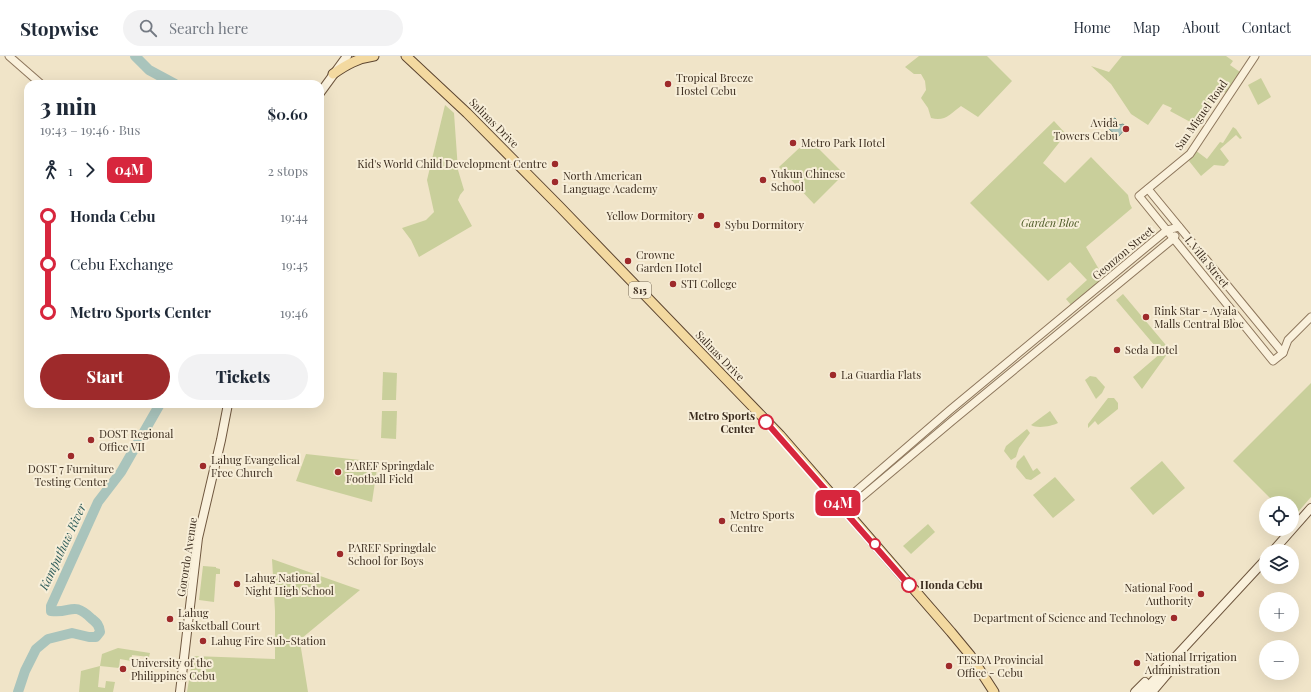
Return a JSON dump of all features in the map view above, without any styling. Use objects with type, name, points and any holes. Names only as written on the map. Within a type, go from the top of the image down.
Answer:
[{"type":"main road","points":[[324,87],[347,56]]},
{"type":"main road","points":[[333,74],[350,63],[362,58],[374,56]]},
{"type":"main road","name":"Salinas Drive","points":[[406,56],[467,112],[780,435],[970,655],[994,692]]},
{"type":"main road","name":"Gorordo Avenue","points":[[180,692],[198,538],[227,408]]},
{"type":"main road","points":[[1279,544],[1311,508]]},
{"type":"main road","points":[[1143,692],[1259,567]]},
{"type":"main road","points":[[1135,692],[1194,632],[1202,629]]},
{"type":"main road","points":[[1152,692],[1199,636],[1202,629]]},
{"type":"street","points":[[9,56],[36,80]]},
{"type":"street","name":"San Miguel Road","points":[[1139,196],[1190,154],[1195,144],[1255,56]]},
{"type":"street","name":"I. Villa Street","points":[[1139,196],[1273,361],[1283,353],[1148,189]]},
{"type":"street","name":"Geonzon Street","points":[[843,508],[950,410],[1167,230],[1179,227]]},
{"type":"street","name":"Geonzon Street","points":[[843,508],[1174,238],[1179,227]]},
{"type":"street","points":[[1283,353],[1288,340],[1311,317]]},
{"type":"street","points":[[1266,351],[1274,343],[1288,340]]},
{"type":"green space","points":[[919,56],[987,56],[1012,81],[978,117],[961,106],[944,118],[931,118],[928,108],[921,98],[926,90],[925,81],[921,74],[914,74],[905,67]]},
{"type":"green space","points":[[1122,56],[1226,56],[1233,61],[1230,65],[1240,72],[1226,93],[1220,90],[1204,108],[1194,124],[1170,111],[1172,108],[1163,104],[1148,125],[1131,114],[1111,84],[1091,66],[1109,72]]},
{"type":"green space","points":[[1261,78],[1271,97],[1258,105],[1248,85]]},
{"type":"green space","points":[[445,105],[454,113],[458,170],[464,190],[458,200],[472,226],[419,257],[411,240],[402,228],[426,220],[434,212],[427,180]]},
{"type":"green space","name":"Garden Bloc","points":[[1054,121],[1066,134],[1043,163],[1065,183],[1091,157],[1128,195],[1132,208],[1086,247],[1104,278],[1071,305],[1066,299],[1087,280],[1070,262],[1048,281],[970,203]]},
{"type":"green space","points":[[1233,127],[1242,138],[1240,139],[1236,135],[1220,149],[1229,161],[1224,166],[1214,165],[1201,176],[1189,161],[1195,150],[1207,159],[1220,142],[1223,143]]},
{"type":"green space","points":[[809,139],[844,174],[814,204],[779,167]]},
{"type":"green space","points":[[1123,294],[1170,350],[1142,389],[1133,377],[1161,353],[1116,300]]},
{"type":"green space","points":[[383,372],[397,373],[396,400],[382,400]]},
{"type":"green space","points":[[1090,376],[1096,377],[1105,387],[1096,399],[1085,380]]},
{"type":"green space","points":[[1311,383],[1311,497],[1299,511],[1299,496],[1268,496],[1233,461]]},
{"type":"green space","points":[[1108,398],[1114,398],[1118,403],[1118,409],[1098,425],[1095,421],[1088,428],[1088,424]]},
{"type":"green space","points":[[382,411],[397,411],[396,439],[381,438]]},
{"type":"green space","points":[[1050,411],[1058,423],[1041,427],[1031,425]]},
{"type":"green space","points":[[1027,429],[1030,433],[1019,448],[1016,457],[1011,460],[1004,451],[1006,446]]},
{"type":"green space","name":"PAREF Springdale Football Field","points":[[306,454],[378,462],[372,502],[296,481]]},
{"type":"green space","points":[[1024,455],[1033,471],[1037,468],[1041,473],[1031,480],[1026,479],[1016,467],[1017,462]]},
{"type":"green space","points":[[1162,461],[1185,488],[1153,515],[1130,488]]},
{"type":"green space","points":[[1055,477],[1075,500],[1053,518],[1033,495]]},
{"type":"green space","points":[[928,524],[935,532],[911,554],[903,546]]},
{"type":"green space","points":[[272,559],[360,590],[302,638],[300,642],[308,692],[187,692],[193,656],[275,659],[275,611]]},
{"type":"green space","points":[[203,566],[216,567],[220,569],[220,574],[216,574],[214,602],[199,600]]},
{"type":"green space","points":[[118,648],[150,653],[149,657],[132,655],[131,661],[120,659],[119,668],[100,666],[102,654]]},
{"type":"green space","points":[[100,666],[98,687],[105,688],[106,681],[115,682],[113,692],[79,692],[81,671]]},
{"type":"water","points":[[1115,118],[1119,125],[1123,124],[1127,127],[1118,137],[1108,128],[1113,123],[1113,119]]},
{"type":"waterway","name":"Kamputhaw River","points":[[135,56],[149,70],[168,80]]},
{"type":"waterway","name":"Kamputhaw River","points":[[18,692],[25,671],[36,649],[48,639],[72,633],[96,637],[100,632],[96,623],[80,610],[72,609],[51,611],[51,606],[98,502],[121,472],[158,408]]},
{"type":"bus line","name":"04M","points":[[766,422],[780,435],[909,585]]},
{"type":"place","name":"Tropical Breeze Hostel Cebu","points":[[668,84]]},
{"type":"place","name":"Avida Towers Cebu","points":[[1126,129]]},
{"type":"place","name":"Metro Park Hotel","points":[[793,143]]},
{"type":"place","name":"Kid's World Child Development Centre","points":[[555,164]]},
{"type":"place","name":"Yukun Chinese School","points":[[763,180]]},
{"type":"place","name":"North American Language Academy","points":[[555,182]]},
{"type":"place","name":"Yellow Dormitory","points":[[701,216]]},
{"type":"place","name":"Sybu Dormitory","points":[[717,225]]},
{"type":"place","name":"Crowne Garden Hotel","points":[[628,261]]},
{"type":"place","name":"STI College","points":[[673,284]]},
{"type":"place","name":"Rink Star - Ayala Malls Central Bloc","points":[[1146,317]]},
{"type":"place","name":"Seda Hotel","points":[[1117,350]]},
{"type":"place","name":"La Guardia Flats","points":[[833,375]]},
{"type":"place","name":"Metro Sports Center","points":[[766,422]]},
{"type":"place","name":"DOST Regional Office VII","points":[[91,440]]},
{"type":"place","name":"DOST 7 Furniture Testing Center","points":[[71,456]]},
{"type":"place","name":"Lahug Evangelical Free Church","points":[[203,466]]},
{"type":"place","name":"PAREF Springdale Football Field","points":[[338,472]]},
{"type":"place","name":"Metro Sports Centre","points":[[722,521]]},
{"type":"place","name":"PAREF Springdale School for Boys","points":[[340,554]]},
{"type":"place","name":"Lahug National Night High School","points":[[237,584]]},
{"type":"place","name":"Honda Cebu","points":[[909,585]]},
{"type":"place","name":"National Food Authority","points":[[1201,594]]},
{"type":"place","name":"Department of Science and Technology","points":[[1174,618]]},
{"type":"place","name":"Lahug Basketball Court","points":[[170,619]]},
{"type":"place","name":"Lahug Fire Sub-Station","points":[[203,641]]},
{"type":"place","name":"National Irrigation Administration","points":[[1137,663]]},
{"type":"place","name":"TESDA Provincial Office - Cebu","points":[[949,666]]},
{"type":"place","name":"University of the Philippines Cebu","points":[[123,669]]}]
